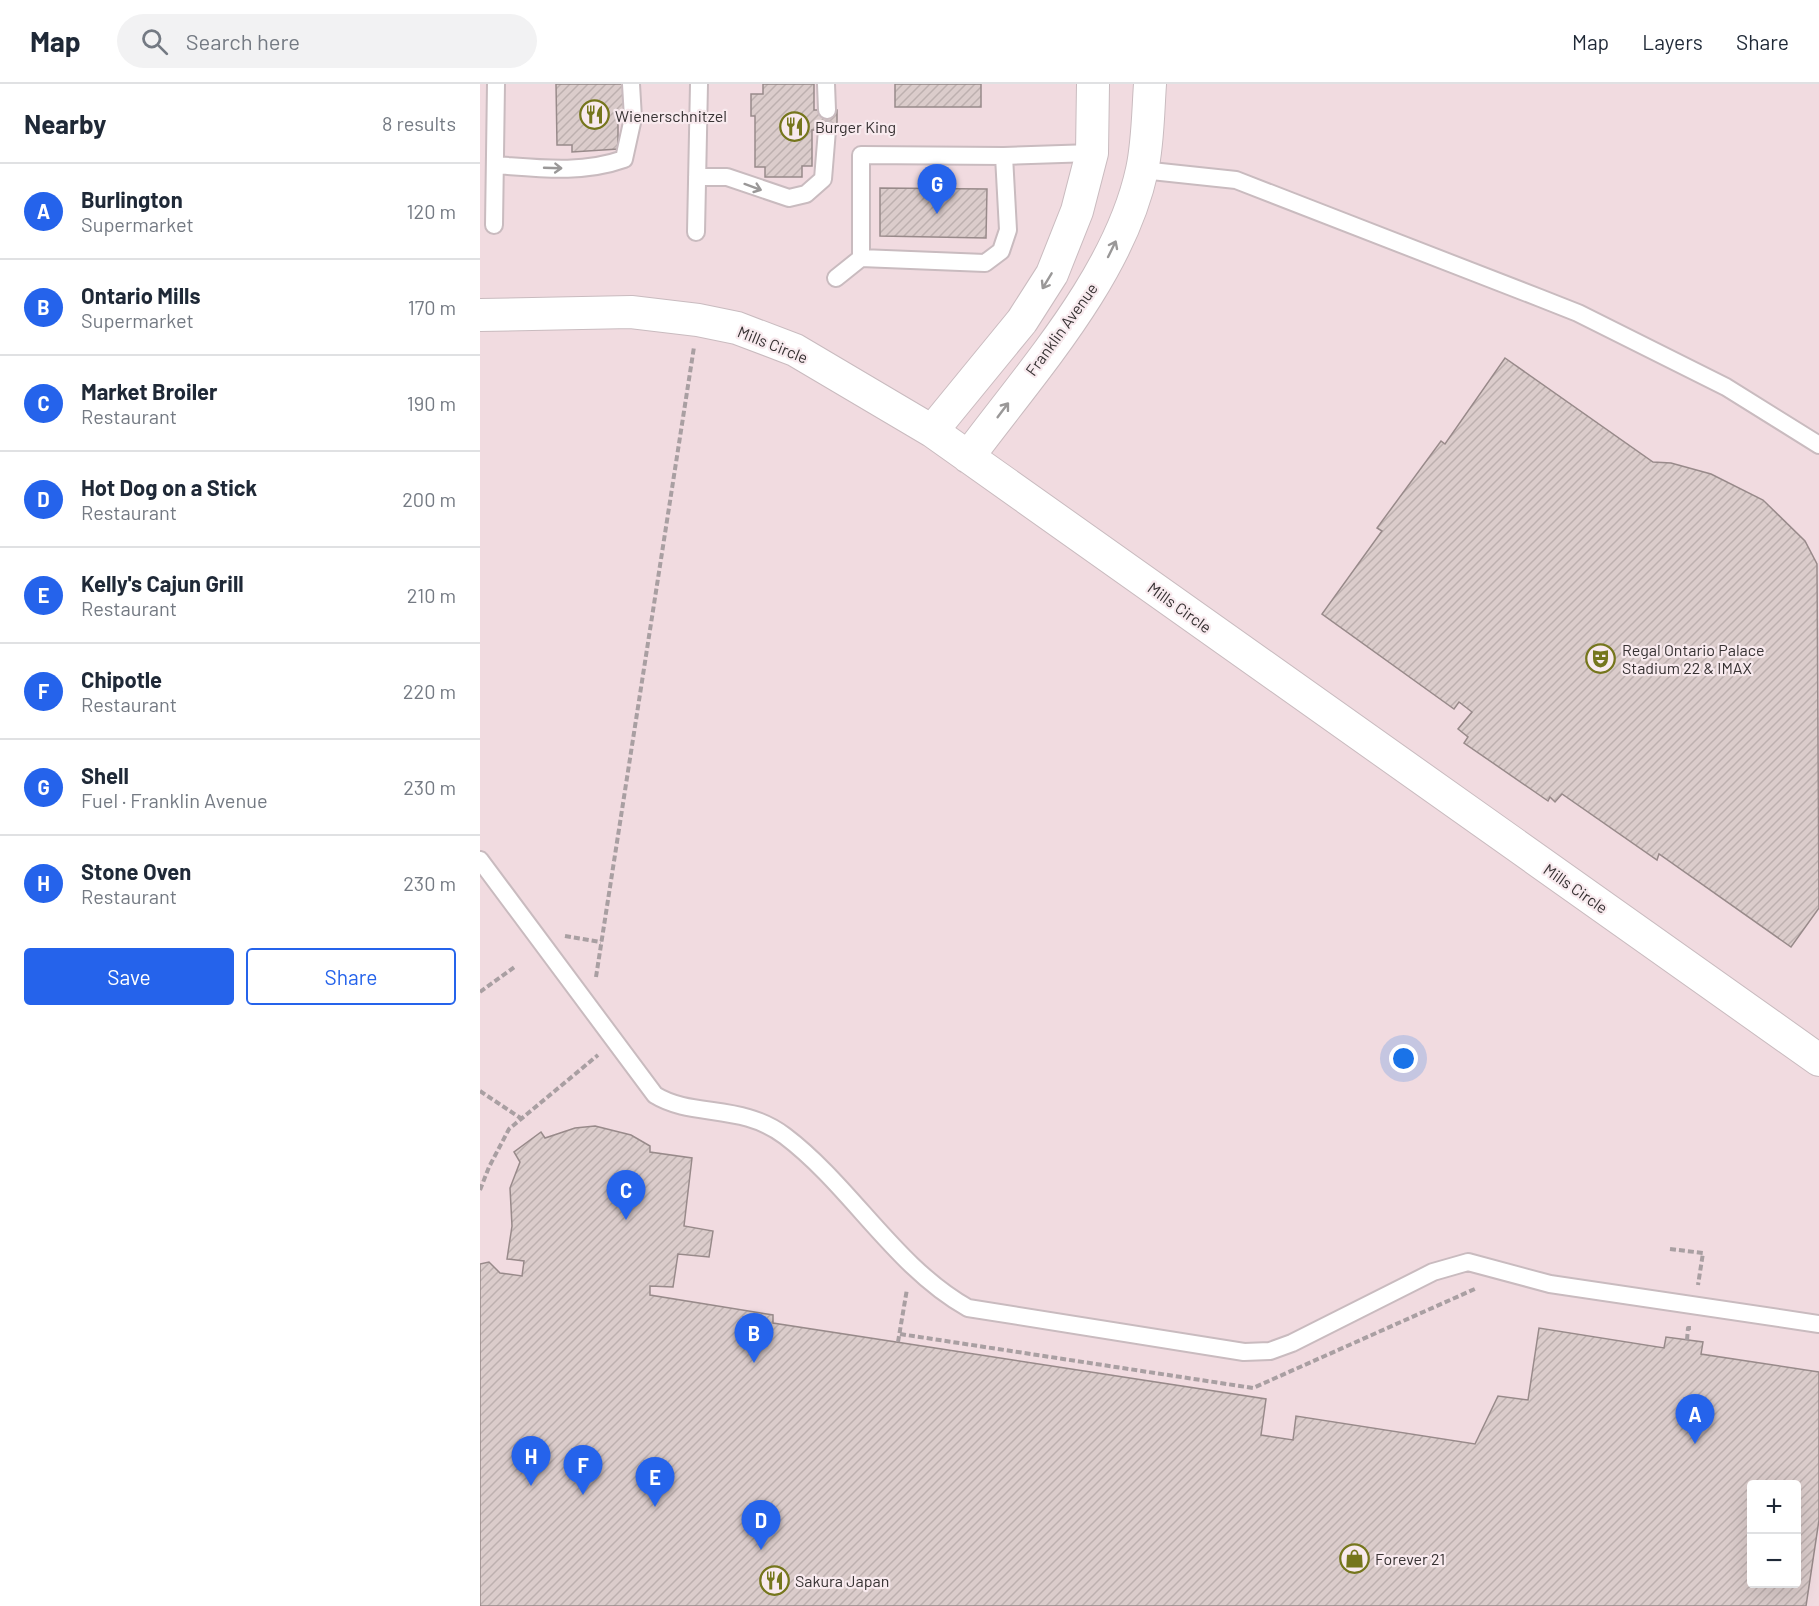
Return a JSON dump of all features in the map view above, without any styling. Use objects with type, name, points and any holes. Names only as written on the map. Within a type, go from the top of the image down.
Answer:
[{"type":"street","points":[[932,431],[1022,321],[1052,274],[1077,211],[1092,153],[1093,84]]},
{"type":"street","name":"Franklin Avenue","points":[[968,457],[1094,288],[1122,230],[1142,170],[1150,84]]},
{"type":"street","name":"Mills Circle","points":[[480,315],[631,312],[698,320],[737,328],[795,350],[932,431],[1819,1060]]},
{"type":"lane","points":[[494,225],[496,84]]},
{"type":"lane","points":[[495,165],[561,169],[601,168],[624,159],[633,118],[631,84]]},
{"type":"lane","points":[[696,232],[699,84]]},
{"type":"lane","points":[[826,84],[826,110]]},
{"type":"lane","points":[[697,177],[727,177],[789,198],[806,194],[823,179],[827,130]]},
{"type":"lane","points":[[861,258],[861,155],[1005,156],[1092,153]]},
{"type":"lane","points":[[836,278],[861,258],[985,263],[1001,251],[1008,230],[1005,156]]},
{"type":"lane","points":[[1142,170],[1236,180],[1540,298],[1578,314],[1726,387],[1819,445]]},
{"type":"lane","points":[[480,860],[649,1089],[663,1100],[736,1113],[768,1125],[783,1135],[834,1180],[920,1271],[951,1299],[968,1308],[1244,1352],[1270,1351],[1292,1343],[1433,1272],[1468,1262],[1550,1284],[1819,1324]]},
{"type":"path","points":[[591,1010],[698,320]]},
{"type":"path","points":[[564,936],[601,942]]},
{"type":"path","points":[[480,992],[516,966]]},
{"type":"path","points":[[480,1190],[509,1129],[615,1041]]},
{"type":"path","points":[[480,1091],[522,1119]]},
{"type":"path","points":[[1670,1249],[1702,1253],[1694,1306],[1688,1328]]},
{"type":"path","points":[[898,1342],[908,1282]]},
{"type":"shaded area","points":[[480,84],[1819,84],[1819,1606],[480,1606]]},
{"type":"building","points":[[556,84],[628,84],[628,113],[618,113],[618,149],[572,152],[572,145],[557,145]]},
{"type":"building","points":[[763,84],[814,84],[814,110],[837,110],[837,130],[812,130],[812,166],[802,166],[802,177],[765,177],[765,167],[755,167],[755,116],[751,116],[751,94],[763,94]]},
{"type":"building","points":[[895,84],[981,84],[981,107],[895,107]]},
{"type":"building","points":[[880,188],[987,189],[986,238],[880,236]]},
{"type":"building","name":"Regal Ontario Palace Stadium 22 & IMAX","points":[[1505,358],[1653,462],[1671,463],[1711,474],[1763,500],[1805,541],[1817,564],[1819,908],[1791,947],[1659,854],[1657,860],[1562,794],[1555,802],[1550,797],[1548,801],[1464,743],[1468,737],[1458,729],[1472,712],[1459,702],[1454,709],[1322,614],[1382,531],[1377,528],[1441,441],[1445,444]]},
{"type":"building","points":[[595,1126],[631,1135],[650,1146],[650,1152],[692,1158],[684,1226],[713,1231],[709,1257],[678,1254],[673,1287],[650,1286],[650,1295],[773,1315],[773,1323],[1266,1399],[1261,1435],[1293,1440],[1296,1416],[1475,1444],[1498,1396],[1528,1400],[1539,1328],[1664,1348],[1666,1337],[1703,1342],[1701,1354],[1819,1372],[1819,1520],[1806,1606],[480,1606],[480,1264],[489,1262],[500,1273],[522,1276],[524,1261],[507,1259],[512,1226],[510,1188],[520,1162],[514,1152],[541,1132],[545,1138],[575,1128]]},
{"type":"place","name":"Wienerschnitzel","points":[[594,115]]},
{"type":"place","name":"Burger King","points":[[794,126]]},
{"type":"place","name":"Shell","points":[[937,214]]},
{"type":"place","name":"Regal Ontario Palace Stadium 22 & IMAX","points":[[1601,658]]},
{"type":"place","name":"Market Broiler","points":[[626,1220]]},
{"type":"place","name":"Ontario Mills","points":[[754,1363]]},
{"type":"place","name":"Burlington","points":[[1695,1444]]},
{"type":"place","name":"Stone Oven","points":[[531,1486]]},
{"type":"place","name":"Chipotle","points":[[583,1495]]},
{"type":"place","name":"Kelly's Cajun Grill","points":[[655,1507]]},
{"type":"place","name":"Hot Dog on a Stick","points":[[761,1550]]},
{"type":"place","name":"Forever 21","points":[[1354,1558]]},
{"type":"place","name":"Sakura Japan","points":[[774,1580]]}]
